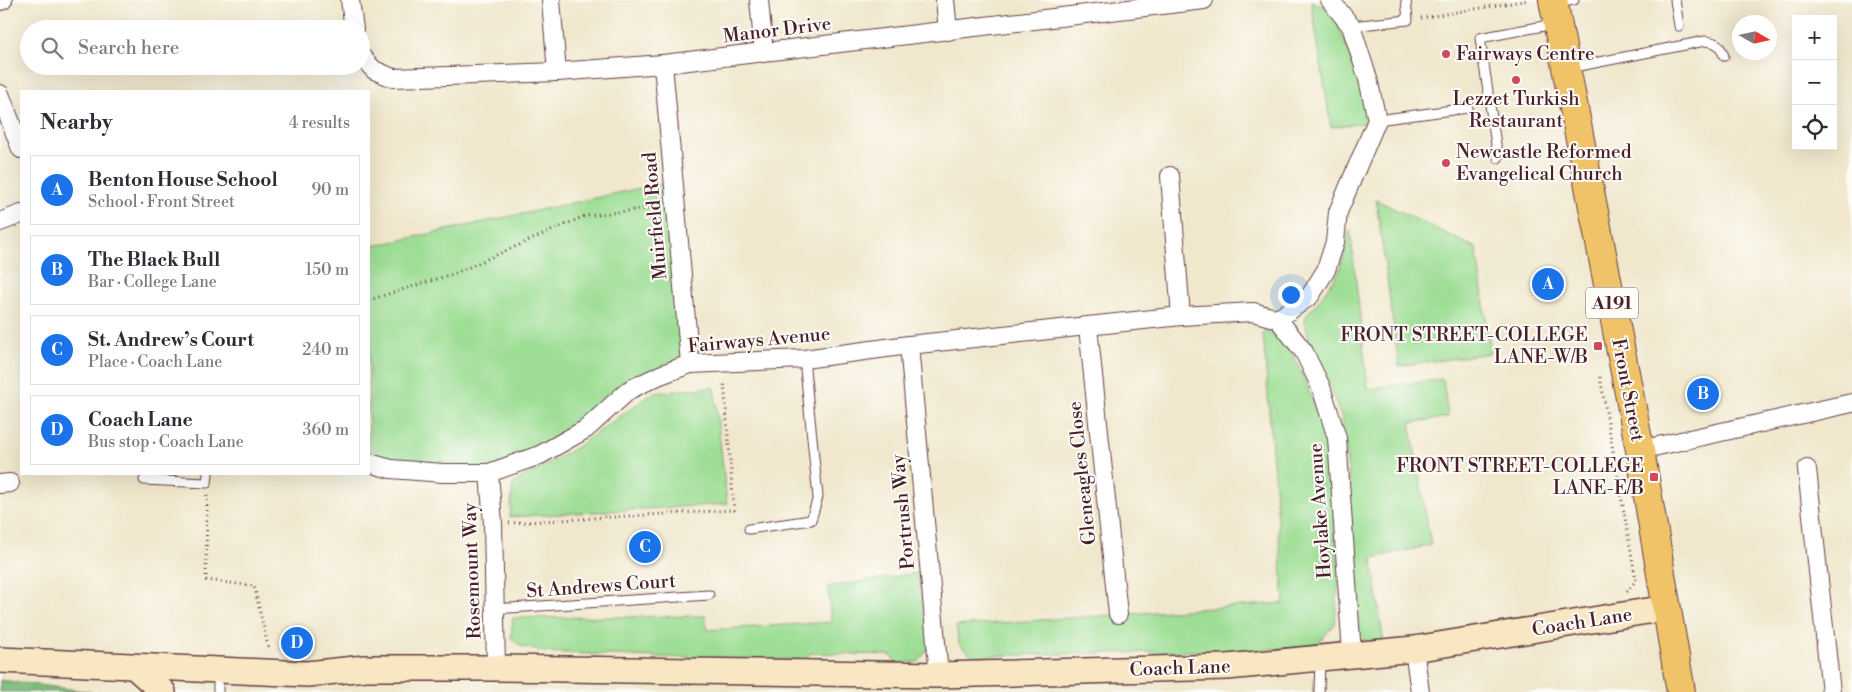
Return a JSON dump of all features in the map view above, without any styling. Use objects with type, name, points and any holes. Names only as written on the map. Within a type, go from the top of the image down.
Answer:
[{"type":"main road","name":"Front Street","points":[[1547,8],[1566,69],[1640,450],[1681,692]]},
{"type":"street","points":[[350,0],[353,20]]},
{"type":"street","points":[[551,0],[557,72]]},
{"type":"street","points":[[759,0],[764,53]]},
{"type":"street","points":[[945,0],[948,31]]},
{"type":"street","name":"Manor Drive","points":[[370,66],[374,70],[393,78],[557,72],[663,64],[948,31],[1126,4],[1204,0]]},
{"type":"street","points":[[1278,319],[1310,296],[1326,270],[1335,242],[1338,212],[1377,120],[1368,79],[1351,26],[1330,0]]},
{"type":"street","name":"Muirfield Road","points":[[663,64],[690,364]]},
{"type":"street","points":[[0,94],[20,146]]},
{"type":"street","points":[[1170,176],[1181,316]]},
{"type":"street","points":[[0,222],[20,214]]},
{"type":"street","name":"Fairways Avenue","points":[[370,464],[443,473],[489,473],[540,455],[586,429],[629,390],[660,375],[690,364],[804,359],[909,345],[1088,328],[1181,316],[1253,312],[1278,319]]},
{"type":"street","name":"Hoylake Avenue","points":[[1278,319],[1304,352],[1321,387],[1337,438],[1352,654]]},
{"type":"street","name":"Gleneagles Close","points":[[1088,328],[1118,614]]},
{"type":"street","name":"Portrush Way","points":[[909,345],[939,675]]},
{"type":"street","points":[[1640,450],[1852,404]]},
{"type":"street","points":[[1807,469],[1831,692]]},
{"type":"street","name":"Rosemount Way","points":[[489,473],[493,524],[496,668]]},
{"type":"street","name":"Coach Lane","points":[[273,683],[307,674],[365,668],[496,668],[939,675],[1227,667],[1414,649],[1666,608]]},
{"type":"street","points":[[1414,649],[1420,692]]},
{"type":"street","points":[[0,660],[135,667],[218,681],[273,683]]},
{"type":"street","points":[[135,667],[163,692]]},
{"type":"lane","points":[[1351,26],[1409,24],[1406,0]]},
{"type":"lane","points":[[1674,0],[1679,26]]},
{"type":"lane","points":[[1498,158],[1480,38],[1547,8]]},
{"type":"lane","points":[[1566,69],[1705,41],[1713,42],[1720,46],[1724,56]]},
{"type":"lane","points":[[1377,120],[1468,108]]},
{"type":"lane","points":[[749,529],[811,520],[818,497],[804,359]]},
{"type":"lane","points":[[144,480],[207,478]]},
{"type":"lane","name":"St Andrews Court","points":[[494,609],[709,595]]},
{"type":"lane","points":[[1319,692],[1320,658]]},
{"type":"path","points":[[1409,24],[1547,8]]},
{"type":"path","points":[[370,300],[453,274],[585,216],[675,205]]},
{"type":"path","points":[[493,524],[734,510],[723,363]]},
{"type":"path","points":[[1599,371],[1636,580],[1624,598]]},
{"type":"path","points":[[207,478],[206,580],[254,586],[273,683]]},
{"type":"green space","points":[[1311,1],[1332,11],[1359,79],[1371,122],[1331,127]]},
{"type":"green space","points":[[673,181],[690,364],[660,375],[586,429],[489,473],[370,463],[370,247]]},
{"type":"green space","points":[[1376,200],[1476,248],[1491,353],[1399,366]]},
{"type":"green space","points":[[1350,229],[1368,389],[1443,379],[1448,417],[1410,423],[1431,545],[1372,558],[1384,645],[1361,636],[1352,613],[1350,490],[1342,419],[1319,358],[1309,338],[1305,322],[1307,314],[1339,272]]},
{"type":"green space","points":[[1276,329],[1286,341],[1304,378],[1328,443],[1339,574],[1335,624],[1317,644],[1301,649],[973,656],[959,644],[956,626],[1284,603],[1263,332]]},
{"type":"green space","points":[[714,387],[727,504],[510,517],[513,483],[574,449],[653,393]]},
{"type":"green space","points":[[918,573],[923,613],[930,623],[931,645],[918,662],[896,663],[890,655],[812,653],[801,660],[655,657],[545,652],[520,646],[511,638],[513,618],[705,616],[708,630],[831,622],[828,587]]},
{"type":"green space","points":[[0,680],[92,692],[0,692]]},
{"type":"place","name":"Fairways Centre","points":[[1446,54]]},
{"type":"place","name":"Lezzet Turkish Restaurant","points":[[1516,80]]},
{"type":"place","name":"Newcastle Reformed Evangelical Church","points":[[1446,163]]},
{"type":"place","name":"Benton House School","points":[[1548,284]]},
{"type":"place","name":"FRONT STREET-COLLEGE LANE-W/B","points":[[1598,346]]},
{"type":"place","name":"The Black Bull","points":[[1703,394]]},
{"type":"place","name":"FRONT STREET-COLLEGE LANE-E/B","points":[[1654,477]]},
{"type":"place","name":"St. Andrew’s Court","points":[[645,547]]},
{"type":"place","name":"Coach Lane","points":[[297,643]]}]
